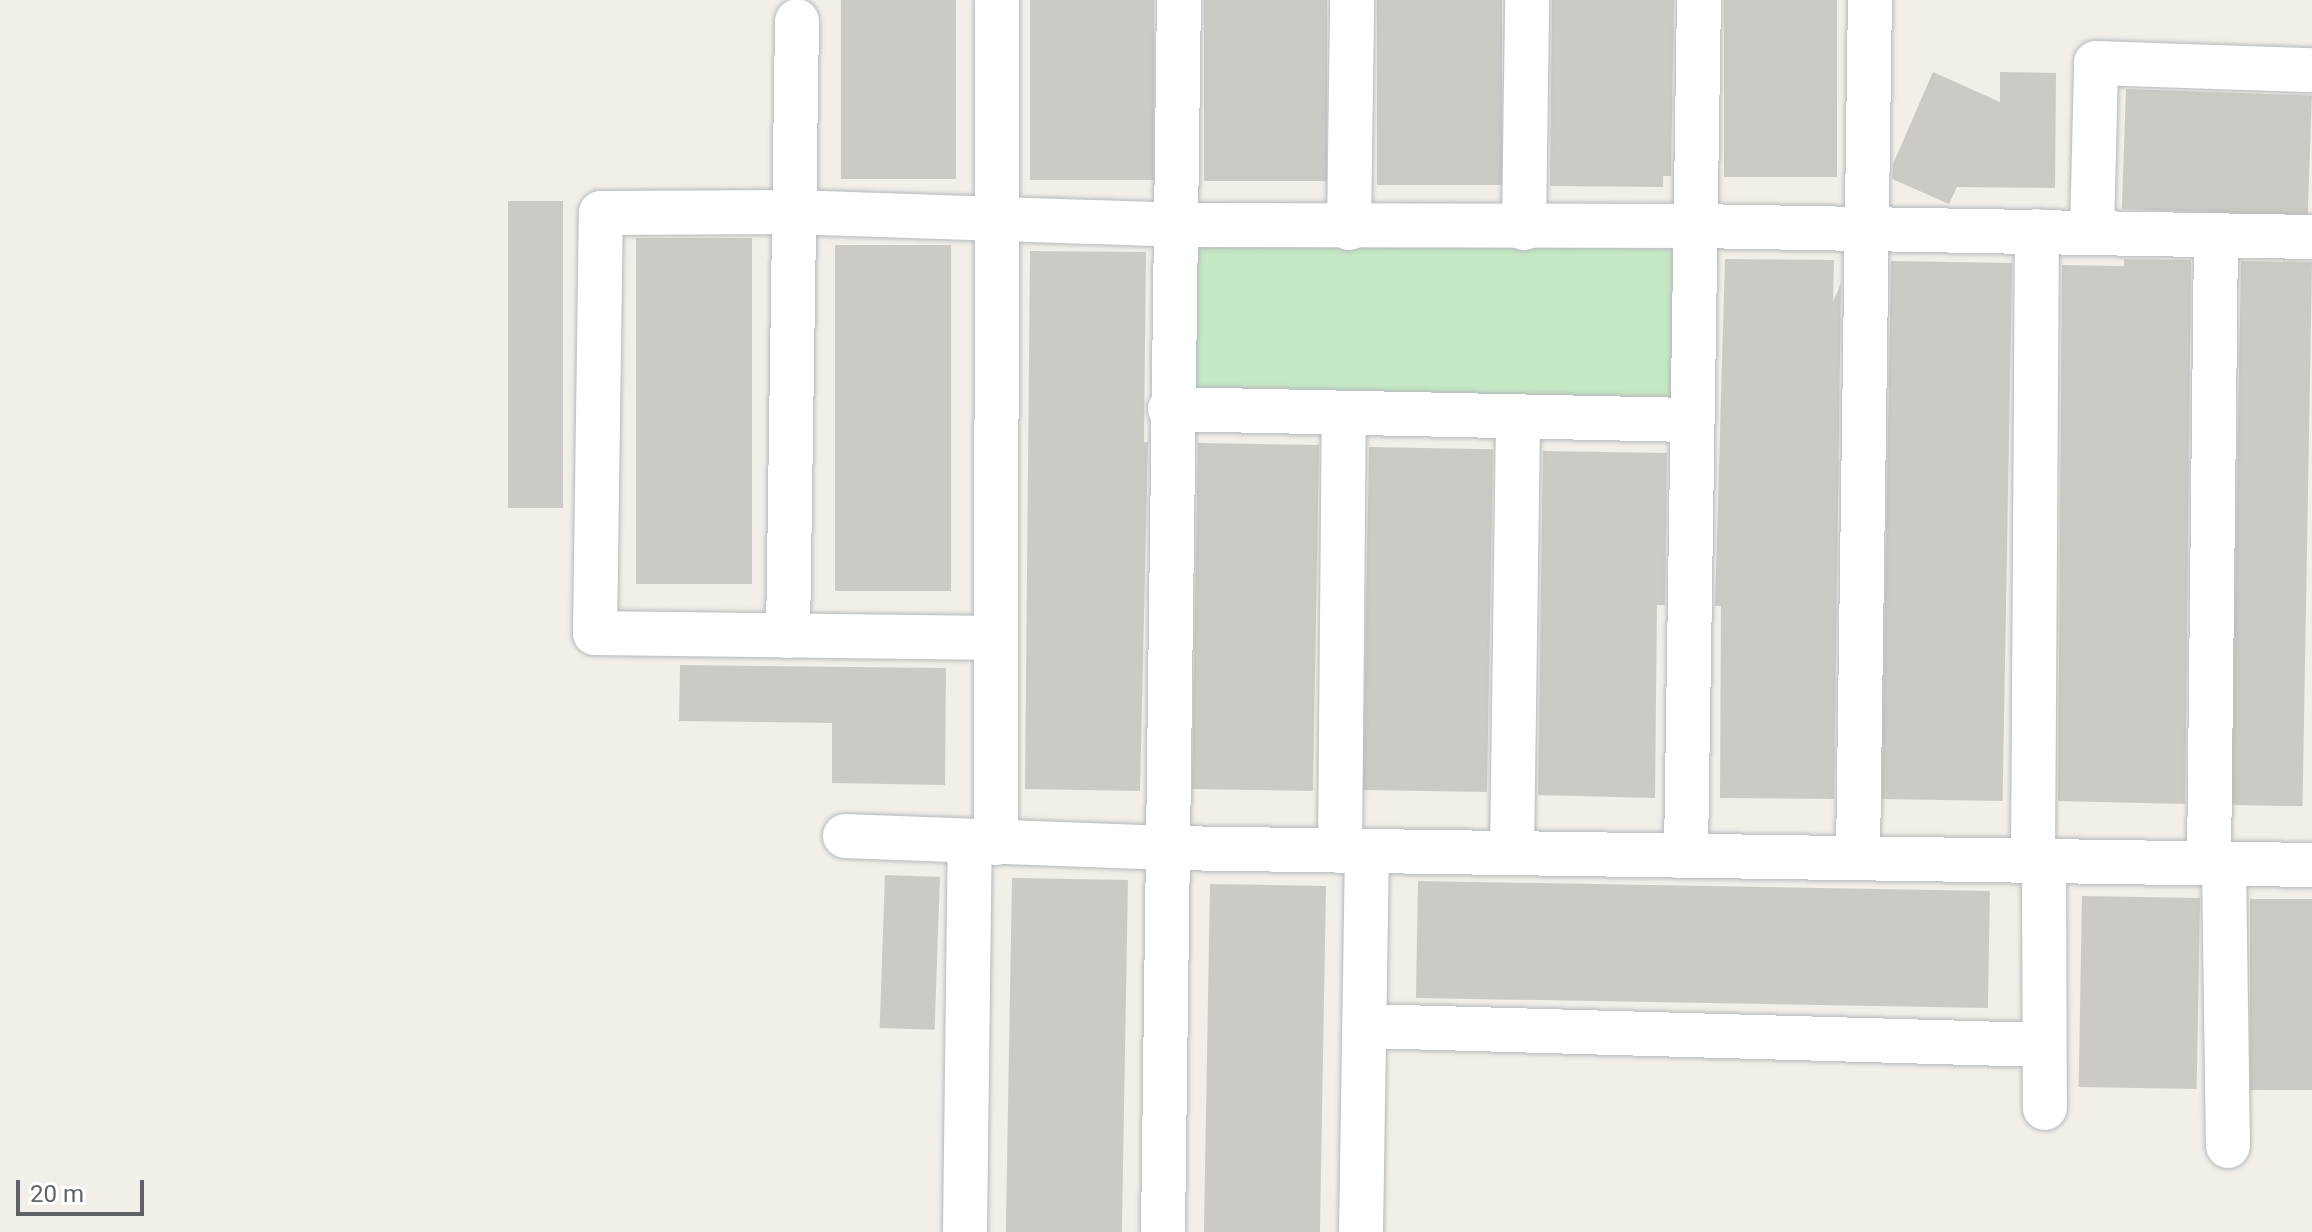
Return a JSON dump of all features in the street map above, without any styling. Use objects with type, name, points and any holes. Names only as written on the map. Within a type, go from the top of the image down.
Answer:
[{"type":"street","points":[[965,1232],[995,638],[997,0]]},
{"type":"street","points":[[1163,1232],[1170,409],[1179,0]]},
{"type":"street","points":[[1349,228],[1352,0]]},
{"type":"street","points":[[1524,228],[1527,0]]},
{"type":"street","points":[[1686,853],[1690,420],[1699,0]]},
{"type":"street","points":[[1858,855],[1870,0]]},
{"type":"street","points":[[788,636],[791,212],[797,21]]},
{"type":"street","points":[[2092,232],[2096,63],[2312,70]]},
{"type":"street","points":[[995,638],[595,633],[601,213],[791,212],[1349,228],[1695,226],[2312,237]]},
{"type":"street","points":[[2037,231],[2039,860],[2045,1108]]},
{"type":"street","points":[[2216,235],[2216,863],[2228,1146]]},
{"type":"street","points":[[1170,409],[1690,420]]},
{"type":"street","points":[[1344,414],[1354,851],[1366,1026],[1361,1232]]},
{"type":"street","points":[[1512,852],[1518,417]]},
{"type":"street","points":[[845,836],[1168,848],[1858,855],[2312,865]]},
{"type":"street","points":[[1366,1026],[2043,1045]]},
{"type":"green space","points":[[1189,241],[1674,249],[1671,404],[1186,396]]},
{"type":"building","points":[[841,0],[956,0],[956,179],[841,179]]},
{"type":"building","points":[[1030,0],[1154,0],[1154,180],[1030,180]]},
{"type":"building","points":[[1204,0],[1327,0],[1327,181],[1204,181]]},
{"type":"building","points":[[1377,0],[1502,0],[1502,185],[1377,185]]},
{"type":"building","points":[[1552,0],[1674,0],[1671,176],[1663,176],[1663,187],[1550,186]]},
{"type":"building","points":[[1724,0],[1837,0],[1837,177],[1724,177]]},
{"type":"building","points":[[1933,72],[2000,102],[2000,72],[2056,73],[2055,188],[1957,187],[1949,204],[1892,179],[1893,164]]},
{"type":"building","points":[[2126,89],[2312,95],[2308,215],[2122,209]]},
{"type":"building","points":[[508,201],[563,201],[563,508],[508,508]]},
{"type":"building","points":[[636,238],[752,238],[752,584],[636,584]]},
{"type":"building","points":[[835,245],[951,245],[951,591],[835,591]]},
{"type":"building","points":[[1030,251],[1146,252],[1144,442],[1148,442],[1140,791],[1025,789]]},
{"type":"building","points":[[1725,259],[1834,260],[1833,302],[1841,283],[1834,799],[1720,798],[1721,606],[1715,606]]},
{"type":"building","points":[[2124,259],[2191,260],[2185,804],[2058,801],[2062,265],[2124,266]]},
{"type":"building","points":[[1891,261],[2012,263],[2003,801],[1882,799]]},
{"type":"building","points":[[2241,261],[2312,262],[2302,806],[2232,805]]},
{"type":"building","points":[[1198,443],[1319,445],[1313,791],[1192,789]]},
{"type":"building","points":[[1369,447],[1493,449],[1487,792],[1363,790]]},
{"type":"building","points":[[1543,451],[1667,453],[1665,605],[1657,605],[1655,798],[1538,795]]},
{"type":"building","points":[[680,665],[946,668],[945,785],[832,783],[832,723],[679,721]]},
{"type":"building","points":[[885,875],[940,877],[935,1030],[880,1028]]},
{"type":"building","points":[[1012,878],[1128,880],[1122,1232],[1006,1232]]},
{"type":"building","points":[[1418,881],[1990,891],[1988,1008],[1416,998]]},
{"type":"building","points":[[1210,884],[1326,886],[1320,1232],[1204,1232]]},
{"type":"building","points":[[2082,896],[2200,898],[2197,1089],[2079,1087]]},
{"type":"building","points":[[2250,899],[2312,899],[2312,1090],[2250,1090]]}]
